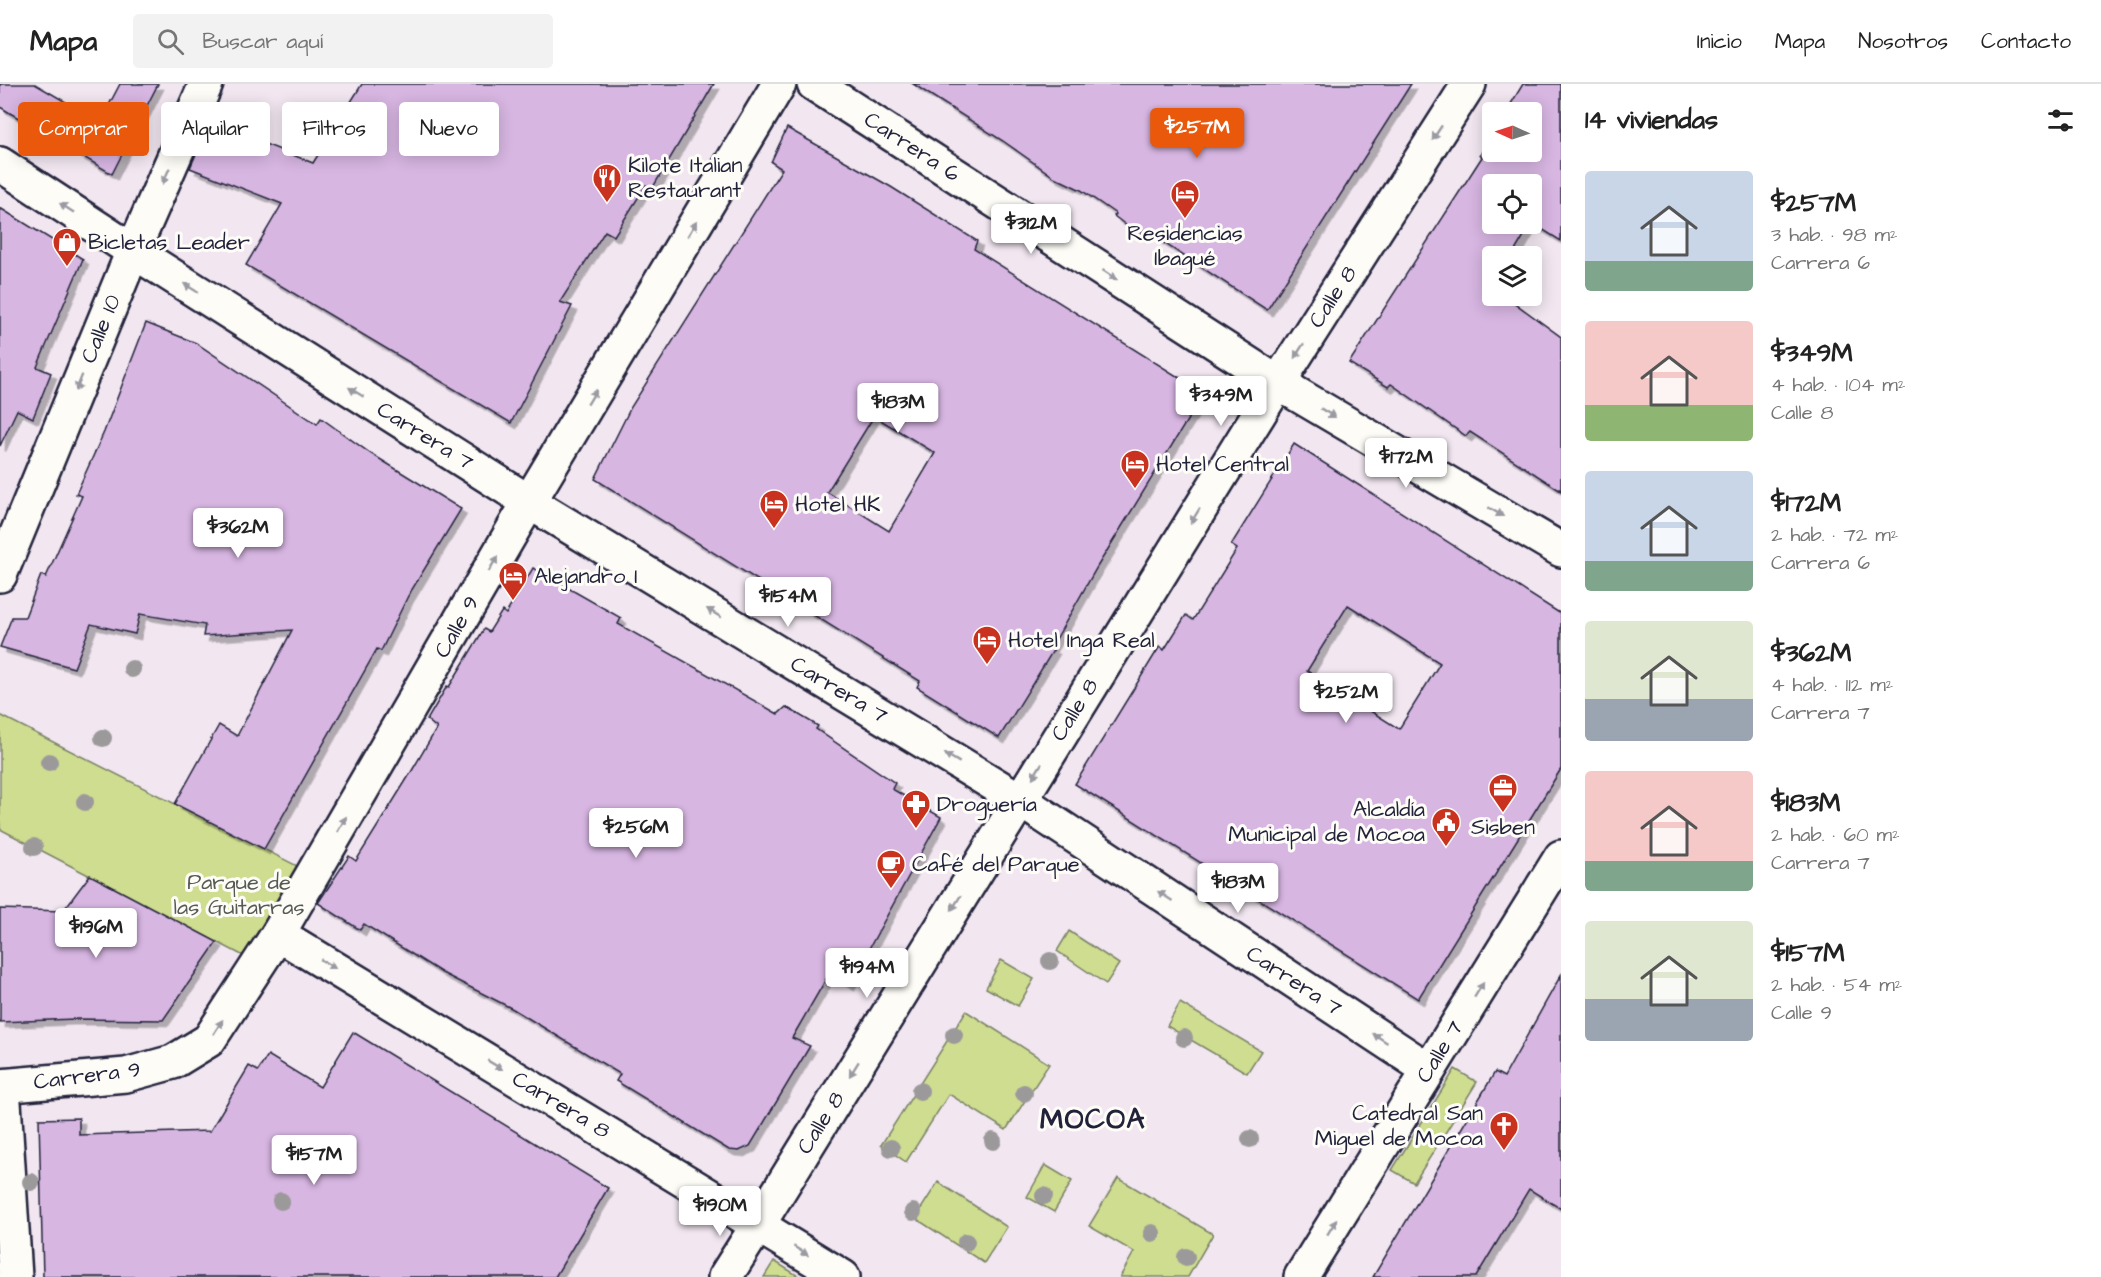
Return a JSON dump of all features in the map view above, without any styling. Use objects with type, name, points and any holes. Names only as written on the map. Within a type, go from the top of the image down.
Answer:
[{"type":"main road","name":"Calle 10","points":[[0,575],[133,251],[206,84]]},
{"type":"main road","name":"Calle 9","points":[[173,1062],[209,1040],[278,934],[529,502],[779,84]]},
{"type":"main road","name":"Carrera 6","points":[[814,84],[1278,383],[1561,550]]},
{"type":"main road","name":"Calle 8","points":[[725,1277],[1278,383],[1469,84]]},
{"type":"main road","name":"Carrera 7","points":[[0,164],[529,502],[1020,800],[1429,1070]]},
{"type":"main road","name":"Calle 7","points":[[1301,1277],[1561,857]]},
{"type":"main road","name":"Carrera 8","points":[[278,934],[843,1277]]},
{"type":"main road","name":"Carrera 9","points":[[1,1086],[126,1075],[173,1062]]},
{"type":"main road","points":[[1,1086],[15,1277]]},
{"type":"green space","name":"Parque de las Guitarras","points":[[0,715],[313,874],[259,964],[0,829]]},
{"type":"green space","points":[[1069,931],[1119,964],[1106,984],[1057,951]]},
{"type":"green space","points":[[1001,960],[1034,979],[1018,1006],[986,988]]},
{"type":"green space","points":[[1180,1003],[1261,1051],[1247,1073],[1167,1026]]},
{"type":"green space","points":[[966,1011],[1049,1064],[1006,1130],[949,1094],[906,1162],[881,1145]]},
{"type":"green space","points":[[1455,1069],[1477,1082],[1414,1183],[1392,1170]]},
{"type":"green space","points":[[1045,1165],[1072,1181],[1054,1212],[1027,1197]]},
{"type":"green space","points":[[1118,1178],[1213,1234],[1188,1277],[1120,1277],[1134,1252],[1089,1226]]},
{"type":"green space","points":[[938,1182],[1007,1227],[984,1263],[915,1218]]},
{"type":"green space","points":[[774,1261],[800,1277],[764,1277]]},
{"type":"building","points":[[0,84],[35,84],[66,102],[18,102],[18,118],[0,107]]},
{"type":"building","points":[[120,84],[158,84],[149,102],[111,102]]},
{"type":"building","points":[[362,84],[714,84],[652,189],[646,185],[614,236],[605,231],[560,302],[572,306],[511,423],[246,265],[282,204],[190,168],[195,156],[270,156],[270,146],[282,151],[282,156],[295,156],[313,163],[317,156],[387,156],[387,102],[351,102]]},
{"type":"building","points":[[913,84],[1411,84],[1267,310],[1144,230],[1140,236],[1114,216],[1116,214],[1081,190],[1054,177],[1003,141]]},
{"type":"building","points":[[1523,84],[1561,84],[1561,241],[1542,229],[1542,174],[1482,174],[1482,234],[1525,234],[1518,246],[1482,246],[1482,306],[1519,306],[1561,337],[1561,491],[1470,432],[1466,436],[1391,384],[1388,387],[1349,363],[1482,157],[1482,162],[1542,162],[1542,102],[1512,102]]},
{"type":"building","points":[[787,128],[891,187],[977,241],[974,249],[1204,393],[1097,567],[1051,648],[1054,649],[999,738],[917,687],[920,681],[595,479],[631,407],[782,169],[771,162]],"holes":[[[874,416],[935,453],[889,531],[827,492]]]},
{"type":"building","points":[[82,156],[121,156],[112,174]]},
{"type":"building","points":[[0,208],[83,259],[37,367],[51,373],[33,418],[17,410],[0,446]]},
{"type":"building","points":[[146,323],[196,343],[317,424],[321,418],[370,453],[461,509],[408,596],[381,651],[377,649],[264,849],[175,804],[219,725],[237,736],[292,630],[203,636],[205,625],[140,614],[135,634],[91,624],[74,668],[0,647],[12,617],[25,617],[41,575],[46,577],[82,496],[76,494],[104,432]]},
{"type":"building","points":[[1294,444],[1561,614],[1561,769],[1418,999],[1075,784],[1160,646],[1164,650],[1186,615],[1193,620],[1237,549],[1231,545]],"holes":[[[1348,605],[1440,663],[1399,729],[1307,671]]]},
{"type":"building","points":[[533,568],[621,618],[618,624],[778,714],[786,707],[818,726],[816,729],[895,783],[892,789],[941,817],[849,985],[829,974],[792,1038],[810,1046],[750,1146],[739,1151],[729,1150],[616,1081],[620,1074],[513,1009],[442,973],[364,924],[360,930],[318,903],[349,856],[356,861],[437,728],[427,720],[447,686],[449,687],[484,629],[489,632],[502,611],[506,614]]},
{"type":"building","points":[[90,875],[217,942],[163,1020],[75,1019],[0,1022],[0,909],[63,911]]},
{"type":"building","name":"Catedral San Miguel de Mocoa","points":[[1561,975],[1561,1209],[1529,1189],[1476,1277],[1373,1277],[1495,1072],[1504,1077]]},
{"type":"building","points":[[353,1032],[608,1188],[555,1277],[43,1277],[39,1119],[79,1118],[79,1135],[210,1131],[249,1066],[258,1071],[268,1055],[320,1087]]},
{"type":"place","name":"Kilote Italian Restaurant","points":[[607,204]]},
{"type":"place","name":"Residencias Ibagué","points":[[1185,220]]},
{"type":"place","name":"Bicletas Leader","points":[[67,268]]},
{"type":"place","name":"Hotel Central","points":[[1135,490]]},
{"type":"place","name":"Hotel HK","points":[[774,530]]},
{"type":"place","name":"Alejandro I","points":[[513,602]]},
{"type":"place","name":"Hotel Inga Real","points":[[987,666]]},
{"type":"place","name":"Sisben","points":[[1503,814]]},
{"type":"place","name":"Droguería","points":[[916,830]]},
{"type":"place","name":"Alcaldía Municipal de Mocoa","points":[[1446,848]]},
{"type":"place","name":"Café del Parque","points":[[891,890]]},
{"type":"place","name":"Catedral San Miguel de Mocoa","points":[[1504,1152]]},
{"type":"district","name":"MOCOA","points":[[1093,1119]]}]
